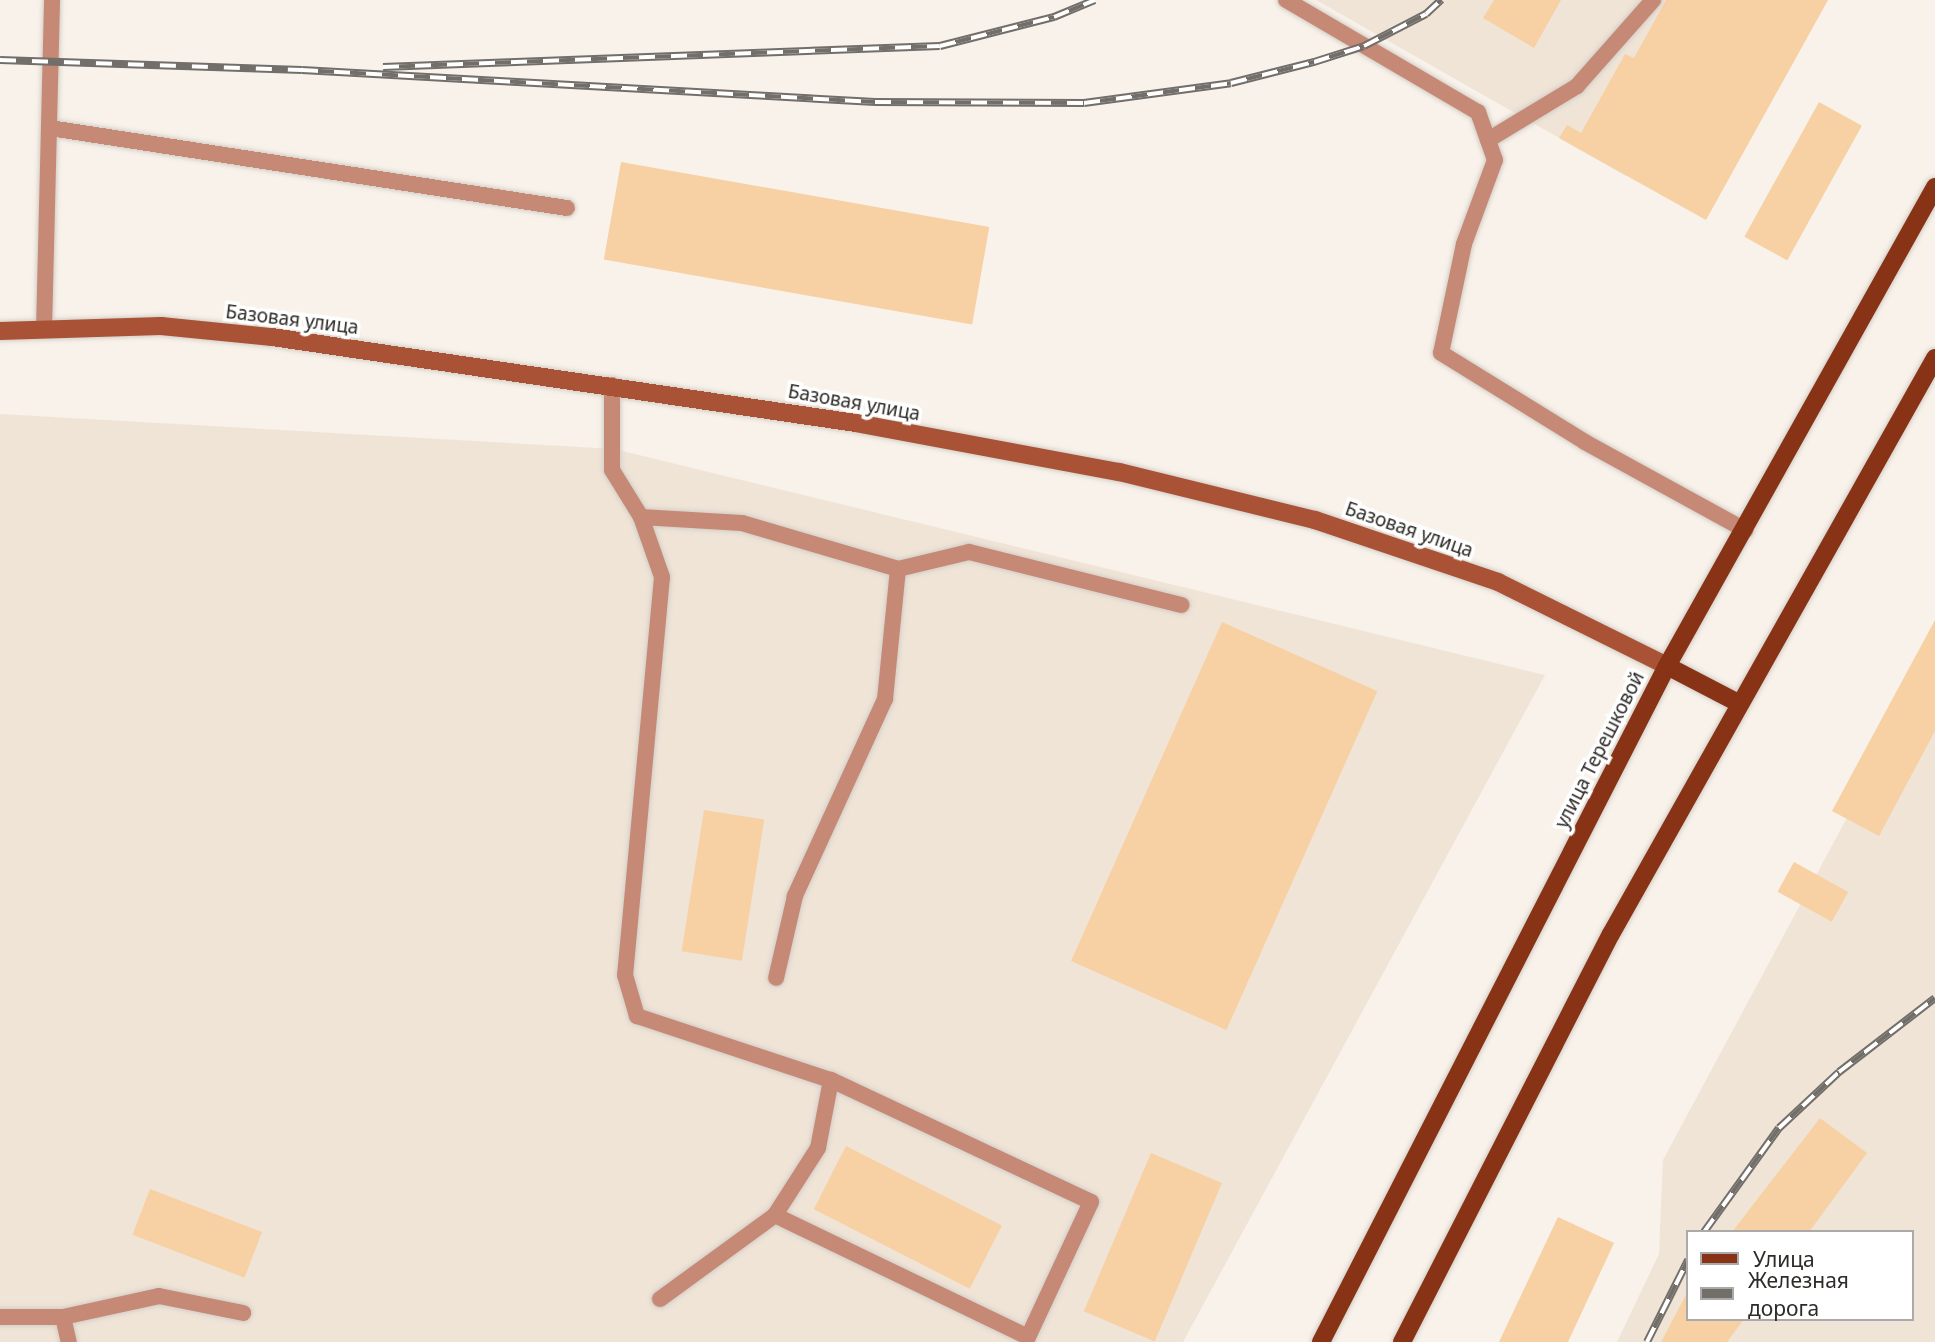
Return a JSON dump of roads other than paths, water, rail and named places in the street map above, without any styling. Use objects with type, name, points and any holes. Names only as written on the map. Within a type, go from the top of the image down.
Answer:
[{"type":"main road","name":"улица Терешковой","points":[[1321,1342],[1667,666],[1935,187]]},
{"type":"main road","points":[[1402,1342],[1611,934],[1738,703],[1935,358]]},
{"type":"main road","points":[[1667,666],[1738,703]]},
{"type":"street","name":"Базовая улица","points":[[0,331],[161,326],[203,330],[612,385],[1119,472],[1315,520],[1498,582],[1667,666]]},
{"type":"lane","points":[[44,330],[52,0]]},
{"type":"lane","points":[[1286,0],[1478,112],[1494,160],[1464,244],[1441,353],[1585,442],[1745,530]]},
{"type":"lane","points":[[1488,140],[1577,86],[1653,0]]},
{"type":"lane","points":[[50,128],[567,208]]},
{"type":"lane","points":[[612,385],[612,470],[641,517],[662,577],[625,975],[637,1016],[831,1080],[1091,1202],[1028,1337],[775,1215]]},
{"type":"lane","points":[[641,517],[743,523],[898,569],[969,552],[1181,605]]},
{"type":"lane","points":[[776,978],[795,896],[885,699],[898,569]]},
{"type":"lane","points":[[660,1299],[775,1215],[818,1148],[831,1080]]},
{"type":"lane","points":[[0,1317],[63,1317],[159,1296],[243,1313]]},
{"type":"lane","points":[[63,1317],[69,1342]]},
{"type":"railway","points":[[383,67],[940,46],[1054,17],[1095,0]]},
{"type":"railway","points":[[0,60],[302,70],[875,102],[1084,103],[1231,83],[1314,62],[1364,46],[1426,14],[1441,0]]},
{"type":"railway","points":[[1705,1230],[1779,1128],[1839,1072],[1935,998]]},
{"type":"railway","points":[[1647,1342],[1686,1264]]}]
